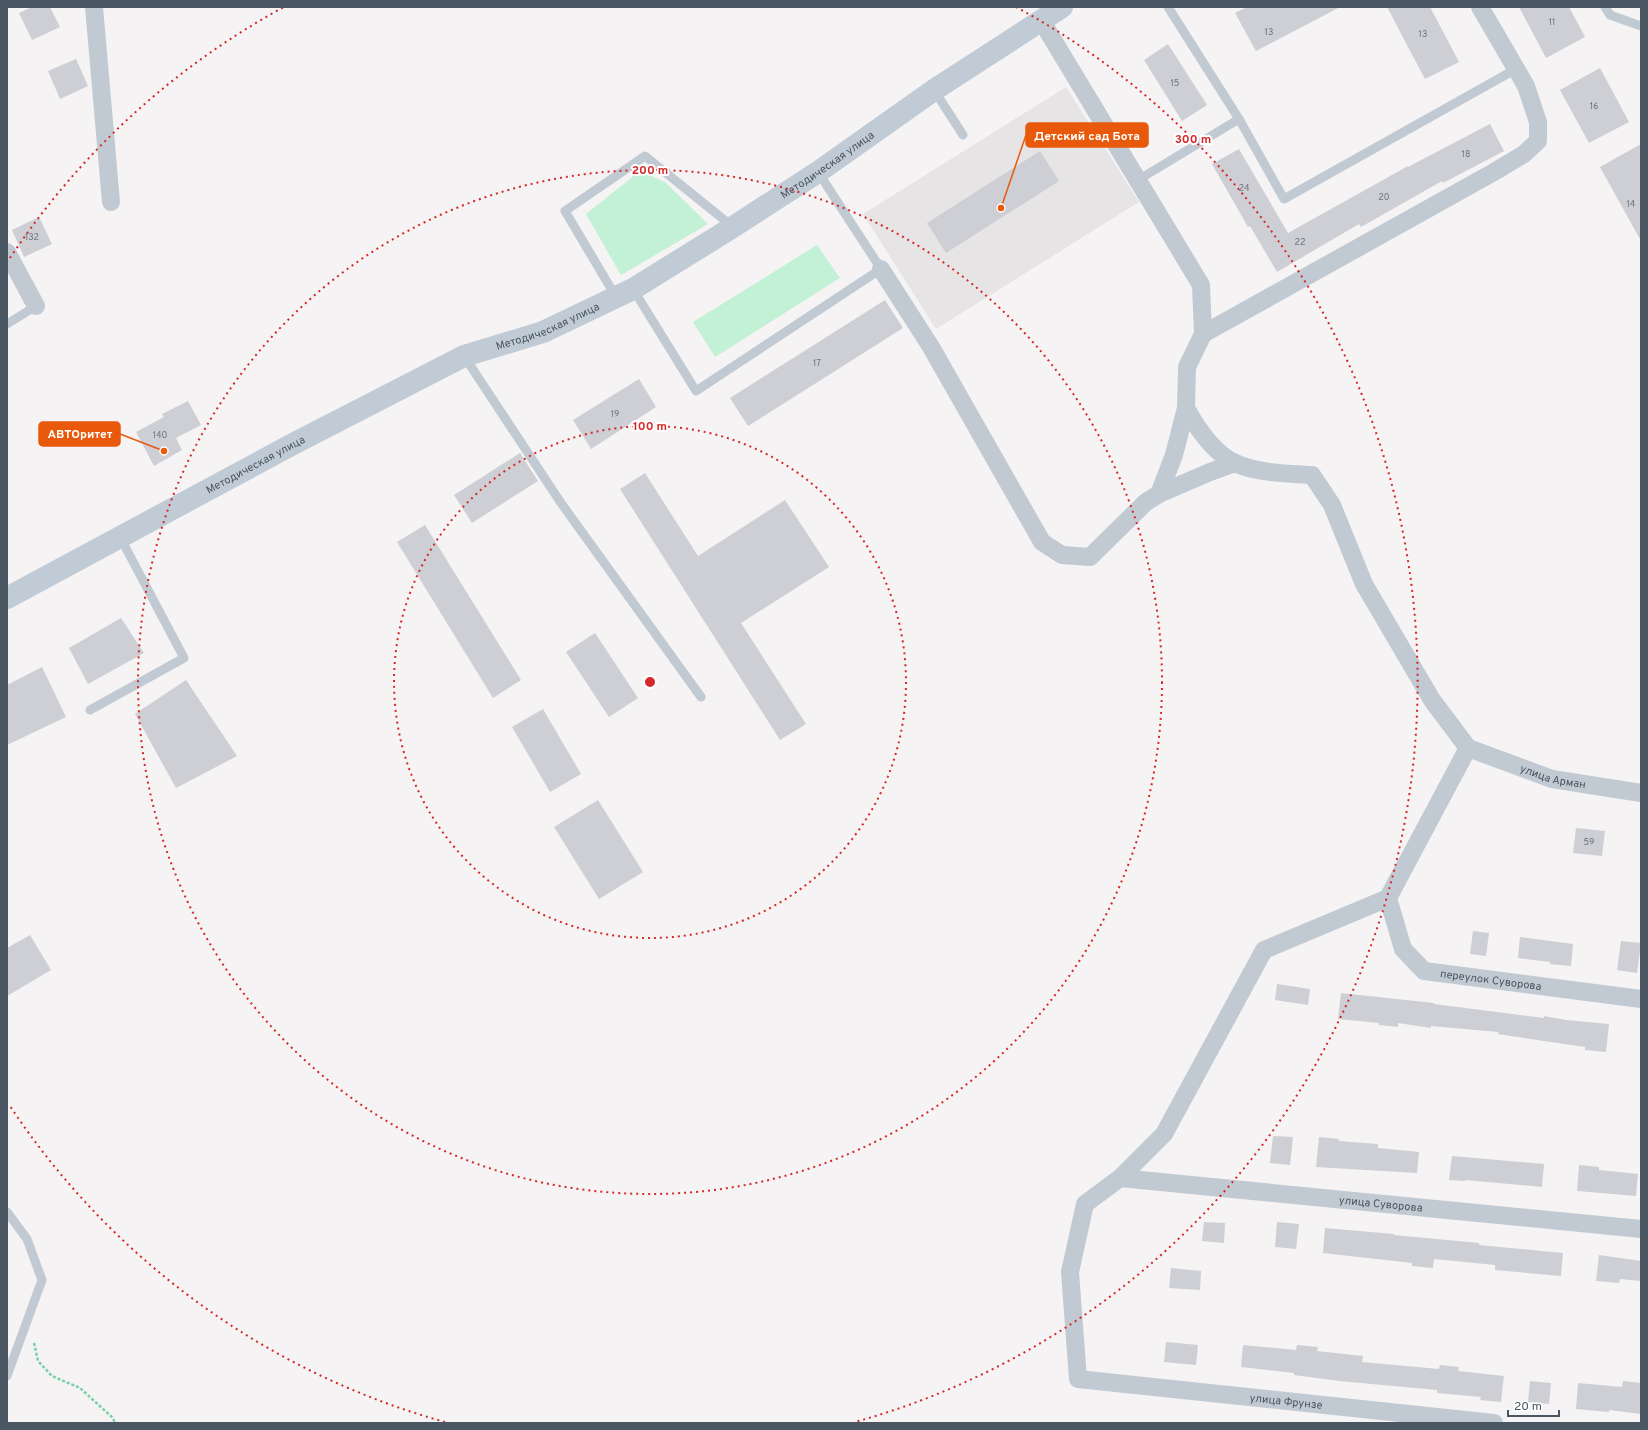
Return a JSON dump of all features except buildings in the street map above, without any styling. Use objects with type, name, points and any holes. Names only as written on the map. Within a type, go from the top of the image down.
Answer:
[{"type":"main road","name":"Методическая улица","points":[[7,598],[293,444],[464,356],[543,332],[624,293],[733,227],[818,172],[934,90],[1062,7]]},
{"type":"street","points":[[94,7],[111,202]]},
{"type":"street","points":[[1203,334],[1315,273],[1524,154],[1538,141],[1538,122],[1526,86],[1480,7]]},
{"type":"street","points":[[1041,20],[1202,285],[1203,334],[1187,367],[1186,408],[1174,455],[1159,494]]},
{"type":"street","points":[[7,252],[36,306]]},
{"type":"street","points":[[881,269],[931,347],[1042,542],[1062,555],[1090,557],[1146,502],[1159,494],[1235,463]]},
{"type":"street","points":[[1120,1178],[1164,1134],[1264,950],[1388,898],[1468,748],[1432,700],[1364,584],[1332,505],[1312,475],[1279,474],[1235,463],[1213,446],[1195,425],[1186,408]]},
{"type":"street","name":"улица Арман","points":[[1468,748],[1552,779],[1641,793]]},
{"type":"street","name":"переулок Суворова","points":[[1388,898],[1403,949],[1424,971],[1641,999]]},
{"type":"street","name":"улица Суворова","points":[[1120,1178],[1641,1228]]},
{"type":"street","name":"улица Фрунзе","points":[[1120,1178],[1085,1204],[1070,1272],[1078,1379],[1494,1423]]},
{"type":"lane","points":[[1168,7],[1239,119],[1284,199],[1516,69]]},
{"type":"lane","points":[[1605,7],[1610,15],[1641,26]]},
{"type":"lane","points":[[934,90],[963,135]]},
{"type":"lane","points":[[1138,180],[1239,119]]},
{"type":"lane","points":[[733,227],[645,156],[565,211],[696,391],[881,269],[818,172]]},
{"type":"lane","points":[[7,324],[36,306]]},
{"type":"lane","points":[[464,356],[561,503],[701,697]]},
{"type":"lane","points":[[90,710],[184,658],[120,537]]},
{"type":"lane","points":[[7,1212],[27,1239],[42,1280],[7,1376]]},
{"type":"path","points":[[28,1318],[38,1361],[52,1376],[80,1388],[113,1418],[115,1423]]},
{"type":"shaded area","points":[[1066,87],[1139,202],[936,329],[863,214]]},
{"type":"green space","points":[[640,171],[665,182],[708,224],[621,275],[586,214]]},
{"type":"green space","points":[[817,245],[840,278],[715,357],[693,322]]},
{"type":"place","name":"Детский сад Бота","points":[[1001,208]]},
{"type":"place","name":"АВТОритет","points":[[164,451]]}]
